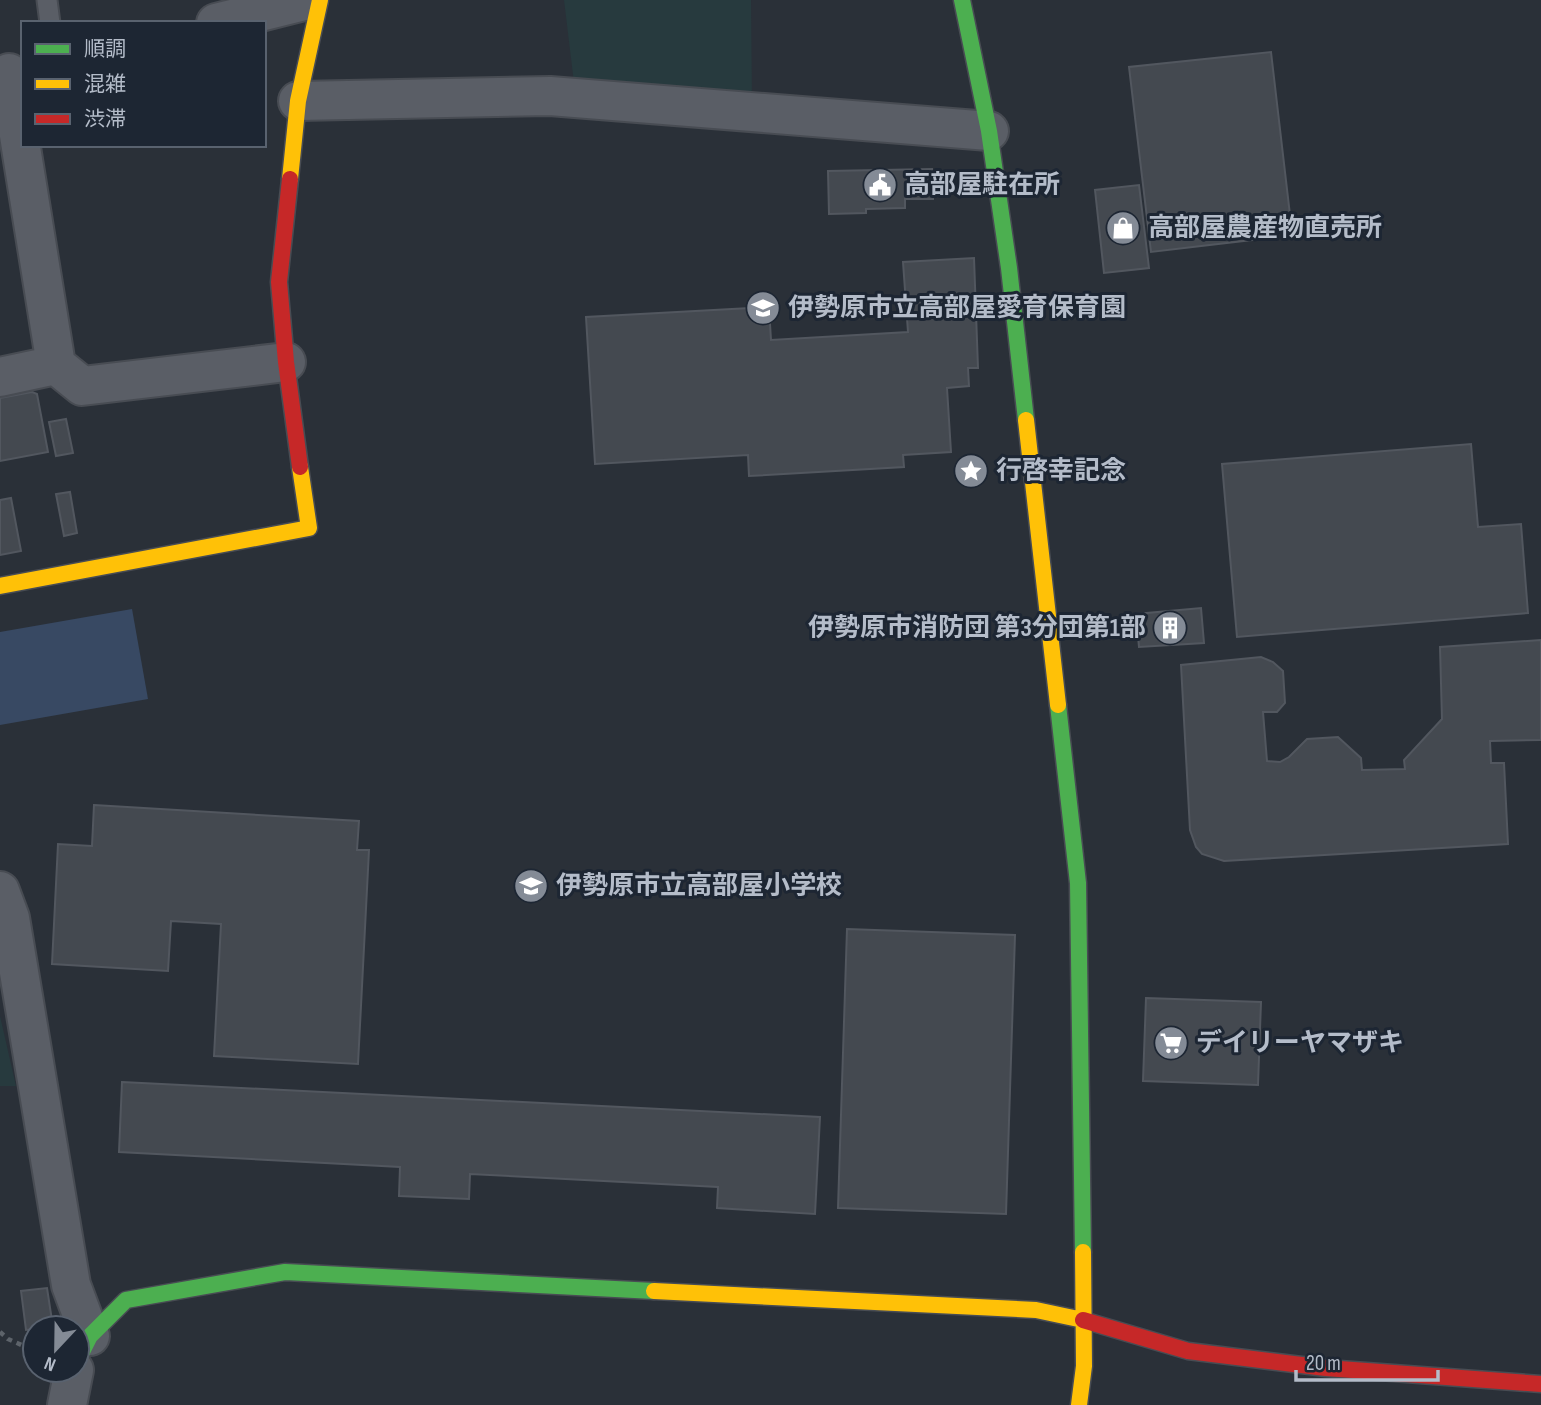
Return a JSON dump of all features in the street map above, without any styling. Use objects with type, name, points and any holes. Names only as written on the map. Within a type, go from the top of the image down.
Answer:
[{"type":"street","points":[[224,21],[308,0]]},
{"type":"street","points":[[0,586],[309,528],[286,362],[279,282],[298,101],[320,0]]},
{"type":"street","points":[[962,0],[989,131],[1009,268],[1077,883],[1084,1366],[1079,1405]]},
{"type":"street","points":[[11,73],[21,138]]},
{"type":"street","points":[[298,101],[550,96],[989,131]]},
{"type":"street","points":[[22,147],[56,365],[82,386],[286,362]]},
{"type":"street","points":[[0,377],[56,365]]},
{"type":"street","points":[[0,891],[10,918],[77,1314]]},
{"type":"street","points":[[91,1341],[126,1300],[285,1272],[1036,1310],[1083,1320],[1188,1351],[1326,1368],[1541,1384]]},
{"type":"street","points":[[68,1405],[72,1384]]},
{"type":"lane","points":[[47,0],[50,21]]},
{"type":"path","points":[[0,1332],[21,1345]]},
{"type":"green space","points":[[564,0],[751,0],[752,102],[574,83]]},
{"type":"green space","points":[[0,1016],[16,1086],[0,1086]]},
{"type":"water","points":[[132,609],[148,699],[0,725],[0,632]]},
{"type":"building","points":[[1271,52],[1290,215],[1258,219],[1260,239],[1151,252],[1129,67]]},
{"type":"building","name":"高部屋駐在所","points":[[932,169],[933,199],[905,199],[905,208],[829,214],[828,171]]},
{"type":"building","points":[[1139,185],[1149,268],[1104,273],[1095,190]]},
{"type":"building","points":[[974,258],[978,368],[968,368],[969,386],[947,388],[951,452],[903,455],[904,467],[749,476],[748,455],[595,464],[586,317],[769,307],[771,340],[908,332],[903,262]]},
{"type":"building","points":[[32,392],[37,394],[48,452],[0,461],[0,398]]},
{"type":"building","points":[[66,419],[73,453],[56,456],[49,422]]},
{"type":"building","points":[[1471,444],[1478,527],[1521,524],[1528,613],[1237,637],[1222,464]]},
{"type":"building","points":[[70,492],[77,533],[64,536],[56,494]]},
{"type":"building","points":[[11,498],[21,551],[0,555],[0,500]]},
{"type":"building","name":"伊勢原市消防団 第3分団第1部","points":[[1201,608],[1204,643],[1139,647],[1136,614]]},
{"type":"building","points":[[1541,640],[1541,740],[1490,741],[1491,763],[1504,763],[1508,844],[1224,861],[1202,854],[1196,847],[1190,830],[1181,665],[1261,657],[1273,662],[1283,671],[1285,703],[1277,712],[1263,712],[1267,761],[1280,762],[1307,739],[1338,737],[1361,758],[1362,770],[1405,769],[1404,760],[1442,719],[1440,647]]},
{"type":"building","points":[[94,805],[359,821],[357,850],[369,850],[358,1064],[214,1056],[221,924],[171,921],[168,971],[52,964],[58,844],[92,846]]},
{"type":"building","points":[[847,929],[1015,935],[1006,1214],[838,1208]]},
{"type":"building","points":[[1146,998],[1261,1002],[1258,1085],[1143,1081]]},
{"type":"building","points":[[122,1082],[820,1117],[815,1214],[717,1208],[718,1187],[470,1174],[469,1199],[399,1196],[400,1167],[119,1152]]},
{"type":"building","points":[[47,1288],[51,1314],[24,1314],[21,1291]]},
{"type":"traffic: fast","points":[[962,0],[989,131],[1009,268],[1026,420]]},
{"type":"traffic: fast","points":[[1058,705],[1078,883],[1083,1252]]},
{"type":"traffic: fast","points":[[91,1335],[126,1300],[285,1272],[654,1291]]},
{"type":"traffic: slow","points":[[290,179],[298,101],[320,0]]},
{"type":"traffic: slow","points":[[1026,420],[1058,705]]},
{"type":"traffic: slow","points":[[0,586],[309,528],[300,467]]},
{"type":"traffic: slow","points":[[1079,1405],[1084,1366],[1083,1252]]},
{"type":"traffic: slow","points":[[654,1291],[1036,1310],[1083,1320]]},
{"type":"traffic: jam","points":[[290,179],[279,282],[300,467]]},
{"type":"traffic: jam","points":[[1083,1320],[1188,1351],[1326,1368],[1541,1384]]},
{"type":"place","name":"高部屋駐在所","points":[[880,185]]},
{"type":"place","name":"高部屋農産物直売所","points":[[1123,228]]},
{"type":"place","name":"伊勢原市立高部屋愛育保育園","points":[[763,308]]},
{"type":"place","name":"行啓幸記念","points":[[971,471]]},
{"type":"place","name":"伊勢原市消防団 第3分団第1部","points":[[1170,628]]},
{"type":"place","name":"伊勢原市立高部屋小学校","points":[[531,886]]},
{"type":"place","name":"デイリーヤマザキ","points":[[1171,1043]]}]
